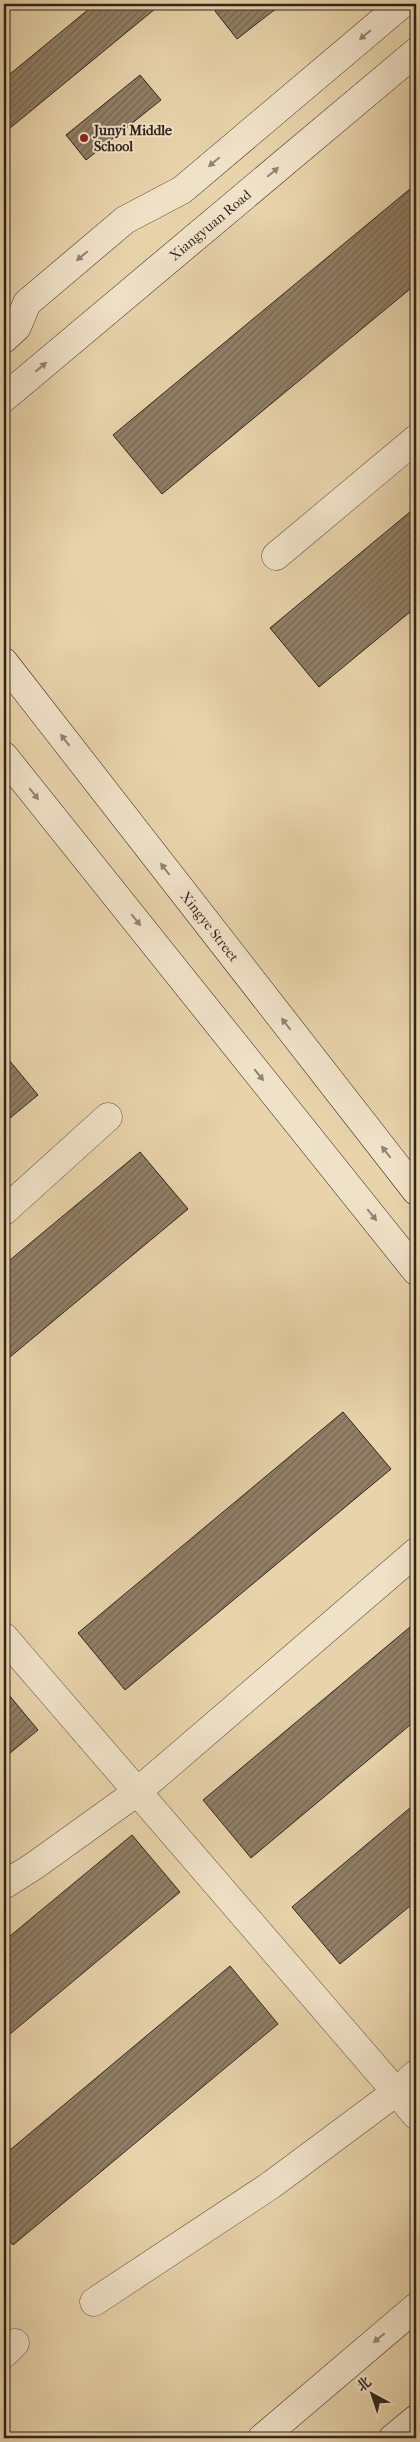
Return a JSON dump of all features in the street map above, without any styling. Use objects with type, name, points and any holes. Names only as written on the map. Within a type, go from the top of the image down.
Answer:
[{"type":"street","points":[[4,339],[18,327],[15,306],[125,220],[182,190],[402,4]]},
{"type":"street","name":"Xiangyuan Road","points":[[4,398],[416,52]]},
{"type":"street","points":[[276,556],[416,439]]},
{"type":"street","name":"Xingye Street","points":[[4,662],[416,1191]]},
{"type":"street","points":[[4,756],[416,1271]]},
{"type":"street","points":[[4,1211],[108,1117]]},
{"type":"street","points":[[4,1884],[34,1866],[137,1792],[416,1552]]},
{"type":"street","points":[[4,1637],[416,2115]]},
{"type":"street","points":[[94,2302],[271,2185],[396,2092],[416,2074]]},
{"type":"street","points":[[262,2438],[416,2307]]},
{"type":"street","points":[[393,2438],[416,2419]]},
{"type":"building","points":[[95,4],[161,4],[4,133],[4,79]]},
{"type":"building","points":[[225,4],[282,4],[237,39],[215,11]]},
{"type":"building","points":[[140,75],[161,100],[86,160],[66,135]]},
{"type":"building","points":[[416,184],[416,284],[162,494],[113,435]]},
{"type":"building","points":[[416,507],[416,607],[319,687],[270,628]]},
{"type":"building","points":[[4,1054],[38,1095],[4,1123]]},
{"type":"building","points":[[140,1152],[188,1209],[4,1362],[4,1265]]},
{"type":"building","points":[[343,1412],[391,1469],[125,1690],[78,1633]]},
{"type":"building","points":[[416,1622],[416,1720],[251,1858],[203,1800]]},
{"type":"building","points":[[4,1689],[38,1730],[4,1758]]},
{"type":"building","points":[[416,1803],[416,1901],[340,1964],[292,1907]]},
{"type":"building","points":[[132,1835],[180,1892],[4,2039],[4,1941]]},
{"type":"building","points":[[230,1966],[278,2024],[13,2245],[4,2234],[4,2155]]},
{"type":"place","name":"Junyi Middle School","points":[[84,138]]}]
